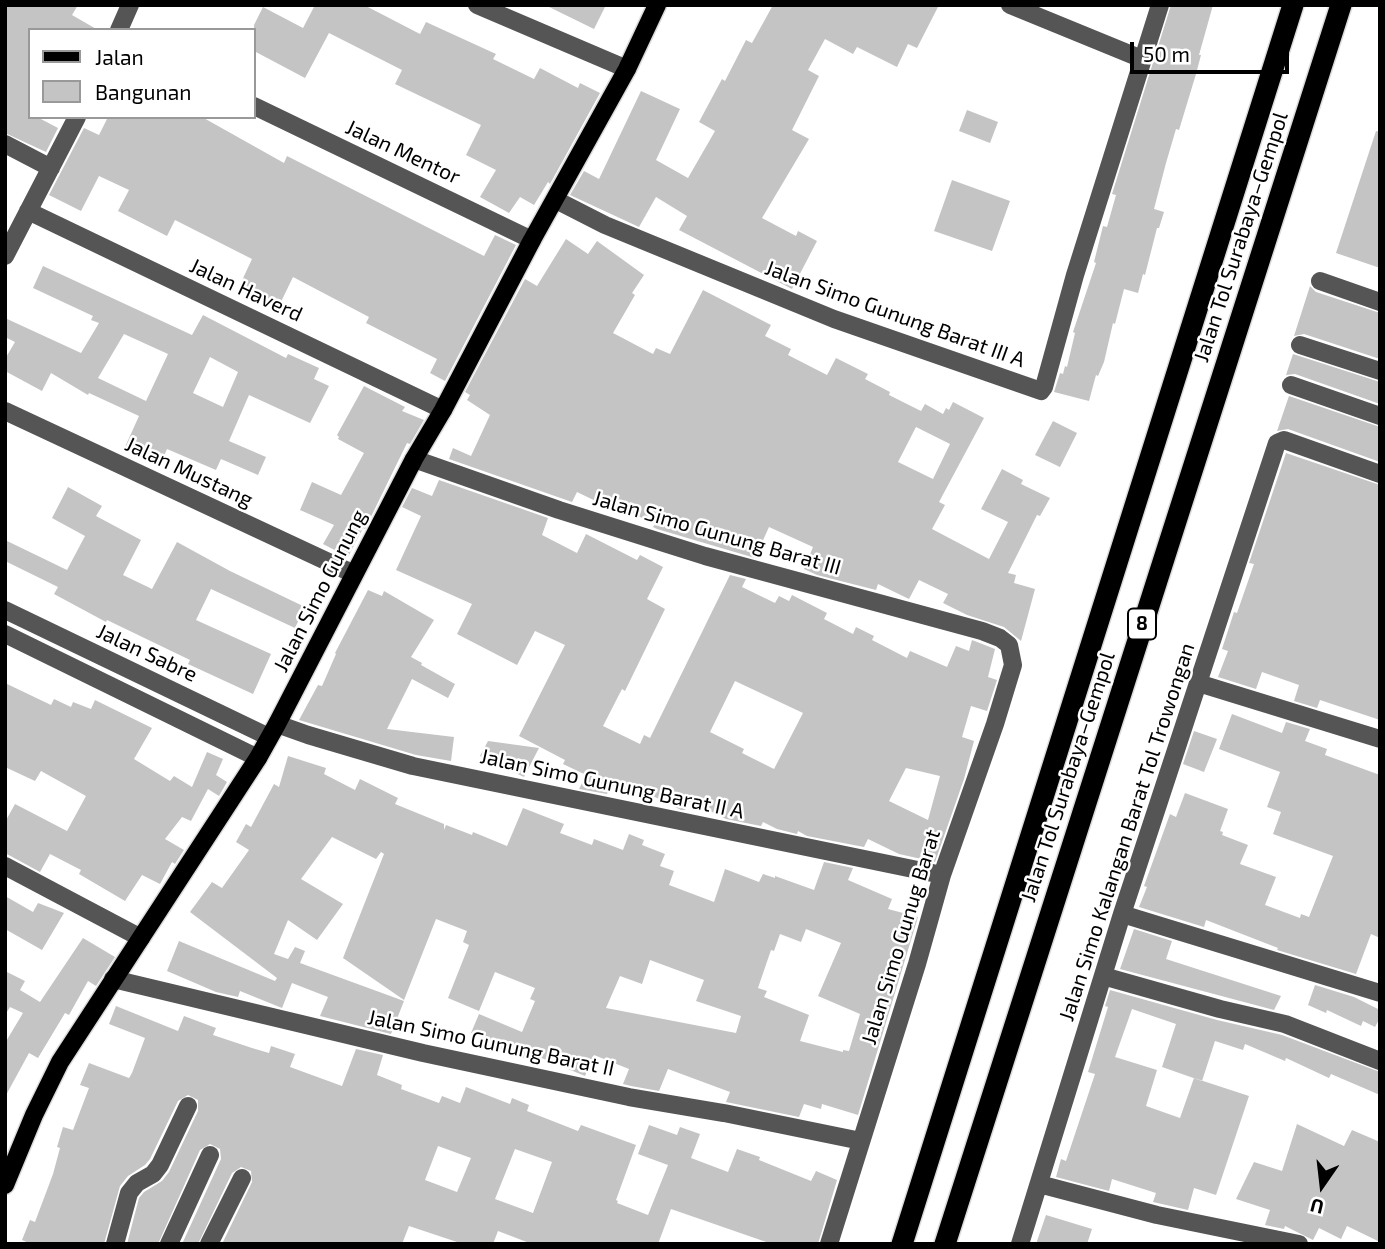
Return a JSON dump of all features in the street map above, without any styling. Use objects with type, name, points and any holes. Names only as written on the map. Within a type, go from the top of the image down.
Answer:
[{"type":"highway","name":"Jalan Tol Surabaya–Gempol","points":[[902,1244],[1293,5]]},
{"type":"highway","name":"Jalan Tol Surabaya–Gempol","points":[[945,1244],[1341,5]]},
{"type":"main road","name":"Jalan Simo Gunung","points":[[6,1179],[60,1062],[258,758],[414,459],[627,69],[657,5]]},
{"type":"street","points":[[120,28],[130,5]]},
{"type":"street","points":[[478,5],[627,69]]},
{"type":"street","points":[[1010,5],[1142,59]]},
{"type":"street","name":"Jalan Simo Gunung Barat III A","points":[[556,200],[605,225],[834,319],[1041,391],[1160,5]]},
{"type":"street","name":"Jalan Mentor","points":[[256,107],[532,240]]},
{"type":"street","points":[[5,256],[10,235],[28,211],[76,119]]},
{"type":"street","points":[[5,144],[51,168]]},
{"type":"street","name":"Jalan Haverd","points":[[28,211],[443,410]]},
{"type":"street","points":[[1320,281],[1380,302]]},
{"type":"street","points":[[1300,345],[1380,371]]},
{"type":"street","points":[[1292,385],[1380,416]]},
{"type":"street","name":"Jalan Mustang","points":[[5,411],[354,574]]},
{"type":"street","name":"Jalan Simo Kalangan Barat Tol Trowongan","points":[[1020,1244],[1122,914],[1275,447],[1280,440],[1284,440],[1380,474]]},
{"type":"street","name":"Jalan Simo Gunung Barat III","points":[[414,459],[559,510],[705,556],[982,631],[1009,645]]},
{"type":"street","name":"Jalan Sabre","points":[[5,610],[273,730]]},
{"type":"street","points":[[5,635],[258,758]]},
{"type":"street","name":"Jalan Simo Gunug Barat","points":[[829,1244],[918,964],[942,875],[1013,665],[1009,645]]},
{"type":"street","points":[[1198,683],[1380,738]]},
{"type":"street","name":"Jalan Simo Gunung Barat II A","points":[[273,730],[308,735],[413,766],[942,875]]},
{"type":"street","points":[[5,866],[141,938]]},
{"type":"street","points":[[1122,914],[1380,993]]},
{"type":"street","points":[[1103,976],[1285,1024],[1380,1061]]},
{"type":"street","name":"Jalan Simo Gunung Barat II","points":[[113,979],[423,1053],[629,1097],[861,1141]]},
{"type":"street","points":[[115,1244],[129,1193],[136,1183],[153,1174],[160,1165],[188,1106]]},
{"type":"street","points":[[169,1244],[210,1155]]},
{"type":"street","points":[[209,1244],[242,1178]]},
{"type":"street","points":[[1039,1184],[1157,1215],[1299,1244]]},
{"type":"building","points":[[5,5],[78,5],[72,15],[95,28],[28,28],[28,119],[41,119],[58,128],[46,152],[5,133]]},
{"type":"building","points":[[315,5],[364,5],[420,34],[426,22],[496,54],[493,59],[534,79],[540,68],[578,88],[580,83],[600,93],[550,184],[548,182],[534,205],[520,197],[509,213],[480,197],[496,170],[466,155],[481,125],[395,84],[402,70],[329,33],[305,78],[256,52],[254,25],[263,7],[303,28]]},
{"type":"building","points":[[545,5],[606,5],[594,29]]},
{"type":"building","points":[[773,5],[939,5],[917,48],[908,44],[897,67],[857,47],[853,54],[825,39],[808,70],[819,76],[792,130],[809,139],[762,218],[796,236],[798,231],[817,241],[792,289],[679,230],[687,216],[656,197],[639,227],[570,195],[584,171],[599,179],[641,91],[680,109],[656,160],[688,178],[715,131],[699,122],[722,79],[725,81],[746,40],[752,43]]},
{"type":"building","points":[[1171,5],[1213,5],[1196,74],[1179,130],[1176,129],[1154,209],[1164,212],[1145,275],[1143,274],[1138,293],[1124,289],[1104,362],[1098,376],[1096,375],[1089,401],[1054,392],[1060,373],[1063,374],[1065,366],[1067,367],[1075,333],[1073,332],[1096,263],[1094,262],[1103,226],[1107,227],[1116,195],[1112,194]]},
{"type":"building","points":[[967,110],[998,122],[990,143],[959,131]]},
{"type":"building","points":[[107,119],[206,119],[284,163],[287,156],[484,256],[495,235],[516,245],[445,381],[430,373],[437,359],[366,323],[369,317],[293,277],[278,308],[238,289],[252,259],[175,220],[167,236],[118,211],[129,190],[99,176],[81,211],[49,195],[84,128],[99,135]]},
{"type":"building","points":[[1376,131],[1380,132],[1380,268],[1336,253]]},
{"type":"building","points":[[952,180],[1010,201],[992,251],[934,231]]},
{"type":"building","points":[[566,239],[588,254],[597,241],[644,275],[613,333],[653,354],[656,348],[670,354],[703,290],[771,325],[765,336],[791,349],[788,355],[827,375],[836,358],[868,374],[865,379],[890,392],[889,395],[921,411],[925,404],[943,414],[953,402],[984,418],[939,502],[945,505],[932,529],[989,559],[1008,522],[981,509],[1002,469],[1023,480],[1021,484],[1050,498],[1040,516],[1037,515],[1008,573],[1016,575],[1014,583],[1035,589],[1021,641],[1004,627],[967,615],[943,603],[948,594],[919,580],[909,599],[878,584],[876,590],[817,575],[804,569],[813,547],[769,527],[755,558],[657,529],[653,527],[655,524],[612,504],[610,508],[577,492],[572,502],[449,459],[453,448],[471,456],[490,415],[467,400],[470,395],[465,392],[525,279],[537,286]],"holes":[[[916,427],[950,444],[933,479],[898,462]]]},
{"type":"building","points":[[43,266],[192,335],[203,315],[286,358],[288,354],[319,368],[314,379],[329,386],[310,423],[249,395],[229,441],[266,457],[258,475],[221,459],[216,470],[167,449],[161,463],[125,447],[139,416],[89,393],[88,395],[51,373],[42,391],[5,371],[5,359],[15,342],[5,337],[5,318],[81,353],[99,323],[91,320],[93,316],[33,288]],"holes":[[[124,334],[168,354],[146,401],[98,378]],[[210,357],[238,372],[223,407],[193,393]]]},
{"type":"building","points":[[1310,286],[1316,292],[1380,313],[1380,359],[1304,334],[1294,336]]},
{"type":"building","points":[[1293,354],[1380,382],[1380,404],[1295,374],[1286,375]]},
{"type":"building","points":[[364,386],[405,407],[402,411],[424,420],[410,444],[407,443],[365,529],[363,528],[348,557],[323,544],[334,525],[300,510],[312,482],[341,495],[364,453],[338,439],[337,435]]},
{"type":"building","points":[[1289,396],[1380,427],[1380,462],[1288,429],[1277,431]]},
{"type":"building","points":[[1053,421],[1077,433],[1060,467],[1035,455]]},
{"type":"building","points":[[1286,453],[1380,485],[1380,720],[1320,700],[1317,708],[1294,701],[1299,685],[1262,672],[1256,689],[1218,677],[1228,651],[1222,649],[1254,564],[1249,563]]},
{"type":"building","points":[[439,480],[548,518],[542,535],[577,553],[586,534],[637,560],[640,555],[663,567],[647,599],[665,609],[625,691],[622,689],[603,726],[640,744],[644,735],[650,738],[730,575],[746,579],[742,587],[775,603],[779,596],[789,601],[792,595],[827,613],[824,619],[853,634],[856,627],[874,636],[872,640],[907,658],[910,651],[947,667],[956,646],[969,651],[972,640],[995,649],[988,677],[997,680],[987,711],[971,706],[962,737],[974,741],[964,779],[935,862],[899,854],[868,839],[864,847],[807,836],[798,831],[797,834],[763,822],[761,826],[726,819],[690,801],[685,810],[681,810],[637,788],[633,796],[612,785],[607,794],[579,789],[586,775],[563,764],[565,760],[519,736],[565,645],[535,631],[517,665],[457,634],[472,604],[396,570],[421,516],[402,507],[412,488],[432,496]],"holes":[[[735,681],[803,713],[774,769],[742,753],[744,749],[710,732]],[[906,768],[940,776],[928,820],[889,801]]]},
{"type":"building","points":[[68,487],[102,506],[96,516],[141,540],[123,575],[152,589],[177,542],[305,607],[295,628],[211,589],[196,620],[271,654],[253,694],[188,664],[190,660],[107,620],[106,622],[54,594],[58,587],[5,561],[5,540],[67,570],[85,536],[52,518]]},
{"type":"building","points":[[368,590],[382,596],[384,591],[434,620],[411,657],[455,684],[448,698],[412,679],[387,729],[454,737],[451,761],[416,755],[299,720],[318,685],[322,686],[335,653]]},
{"type":"building","points":[[5,683],[51,705],[54,699],[71,707],[73,702],[91,709],[95,700],[152,728],[134,759],[170,781],[174,776],[192,787],[207,752],[223,759],[216,775],[227,782],[219,796],[208,789],[191,821],[182,817],[165,839],[184,850],[175,864],[172,862],[160,884],[142,875],[125,901],[79,874],[81,870],[50,854],[40,872],[5,853],[5,822],[15,804],[67,831],[86,796],[41,771],[35,781],[5,767]]},
{"type":"building","points":[[1232,714],[1282,733],[1286,722],[1310,729],[1305,741],[1327,749],[1325,755],[1380,775],[1380,938],[1371,934],[1356,974],[1277,950],[1278,948],[1206,920],[1204,927],[1139,907],[1170,814],[1176,817],[1185,793],[1228,809],[1220,831],[1223,832],[1222,835],[1248,845],[1240,864],[1276,877],[1265,905],[1300,918],[1301,914],[1309,917],[1333,856],[1273,834],[1281,812],[1267,807],[1280,772],[1219,749]]},
{"type":"building","points":[[1194,731],[1217,739],[1204,772],[1183,764]]},
{"type":"building","points":[[488,741],[539,748],[524,777],[480,756]]},
{"type":"building","points":[[288,756],[326,768],[324,774],[355,790],[360,779],[398,798],[395,804],[444,824],[444,830],[446,825],[472,835],[473,832],[507,846],[523,808],[564,824],[560,833],[592,845],[594,839],[623,850],[629,834],[644,840],[642,845],[665,854],[660,866],[674,871],[669,885],[714,902],[725,869],[759,882],[763,874],[814,890],[824,862],[853,868],[848,880],[892,899],[888,909],[918,917],[858,1115],[822,1104],[821,1109],[804,1104],[799,1117],[726,1102],[730,1092],[668,1069],[659,1091],[631,1086],[623,1084],[629,1069],[594,1055],[585,1076],[527,1052],[524,1058],[493,1046],[495,1042],[471,1033],[479,1014],[522,1032],[535,1001],[530,999],[535,988],[495,972],[479,1011],[448,998],[469,945],[463,942],[467,931],[436,919],[404,1000],[343,958],[384,854],[381,852],[376,859],[332,837],[301,879],[343,904],[317,940],[288,920],[274,954],[288,959],[295,947],[305,951],[300,963],[404,1001],[391,1034],[320,1016],[328,997],[292,983],[282,1008],[240,991],[238,997],[216,992],[167,971],[179,941],[275,981],[277,978],[190,912],[212,882],[222,888],[249,850],[236,842],[246,824],[251,827],[274,784],[279,787]],"holes":[[[806,929],[841,943],[818,996],[860,1014],[849,1051],[843,1052],[800,1041],[809,1015],[764,997],[767,991],[758,988],[771,950],[774,951],[780,934],[801,942]],[[650,960],[704,980],[696,1001],[741,1016],[736,1033],[606,1008],[620,976],[642,984]]]},
{"type":"building","points":[[5,896],[33,912],[38,903],[64,913],[42,950],[5,929]]},
{"type":"building","points":[[1134,929],[1172,941],[1166,959],[1281,996],[1274,1010],[1120,969]]},
{"type":"building","points":[[83,938],[115,957],[96,986],[88,981],[69,1015],[65,1013],[38,1058],[29,1053],[5,1097],[5,1043],[23,1013],[10,1007],[5,1015],[5,971],[25,981],[20,990],[40,1002]]},
{"type":"building","points":[[1315,985],[1354,997],[1380,1010],[1380,1018],[1375,1027],[1363,1021],[1361,1026],[1327,1010],[1326,1013],[1308,1005]]},
{"type":"building","points":[[1110,990],[1282,1035],[1380,1072],[1380,1095],[1331,1074],[1329,1078],[1286,1058],[1285,1061],[1245,1044],[1243,1050],[1215,1041],[1202,1081],[1249,1096],[1216,1195],[1194,1188],[1188,1210],[1153,1202],[1156,1193],[1112,1179],[1109,1191],[1056,1177],[1061,1159],[1066,1161],[1095,1074],[1088,1072],[1108,1007],[1105,1006]],"holes":[[[1132,1009],[1176,1024],[1162,1067],[1194,1078],[1180,1118],[1146,1106],[1157,1070],[1115,1057]]]},
{"type":"building","points":[[116,1006],[178,1031],[184,1016],[216,1028],[213,1035],[269,1053],[271,1046],[295,1054],[290,1067],[342,1086],[356,1049],[383,1055],[377,1075],[402,1085],[401,1089],[439,1103],[442,1096],[460,1103],[466,1087],[510,1104],[512,1098],[529,1105],[527,1111],[578,1131],[581,1125],[636,1145],[616,1200],[617,1203],[648,1215],[668,1165],[638,1154],[649,1125],[677,1135],[680,1127],[700,1134],[691,1158],[728,1172],[737,1149],[811,1181],[816,1171],[837,1180],[818,1244],[772,1244],[671,1209],[658,1244],[532,1244],[498,1231],[493,1244],[463,1244],[409,1226],[402,1244],[222,1244],[252,1182],[251,1171],[241,1167],[232,1173],[198,1244],[182,1244],[221,1159],[220,1149],[210,1144],[200,1150],[158,1244],[127,1244],[139,1198],[162,1181],[169,1172],[198,1111],[198,1100],[188,1095],[178,1101],[150,1159],[120,1186],[104,1244],[31,1244],[22,1240],[30,1220],[35,1222],[53,1174],[63,1127],[73,1130],[89,1088],[80,1085],[89,1063],[129,1078],[145,1038],[109,1024]],"holes":[[[438,1146],[471,1158],[457,1192],[425,1180]],[[515,1149],[552,1162],[533,1213],[495,1199]]]},
{"type":"building","points":[[1297,1124],[1344,1146],[1352,1130],[1380,1142],[1380,1242],[1347,1226],[1341,1239],[1319,1228],[1313,1240],[1285,1226],[1284,1229],[1265,1225],[1270,1210],[1236,1199],[1254,1162],[1282,1171]]},
{"type":"building","points":[[1046,1215],[1092,1229],[1087,1244],[1036,1244]]}]
